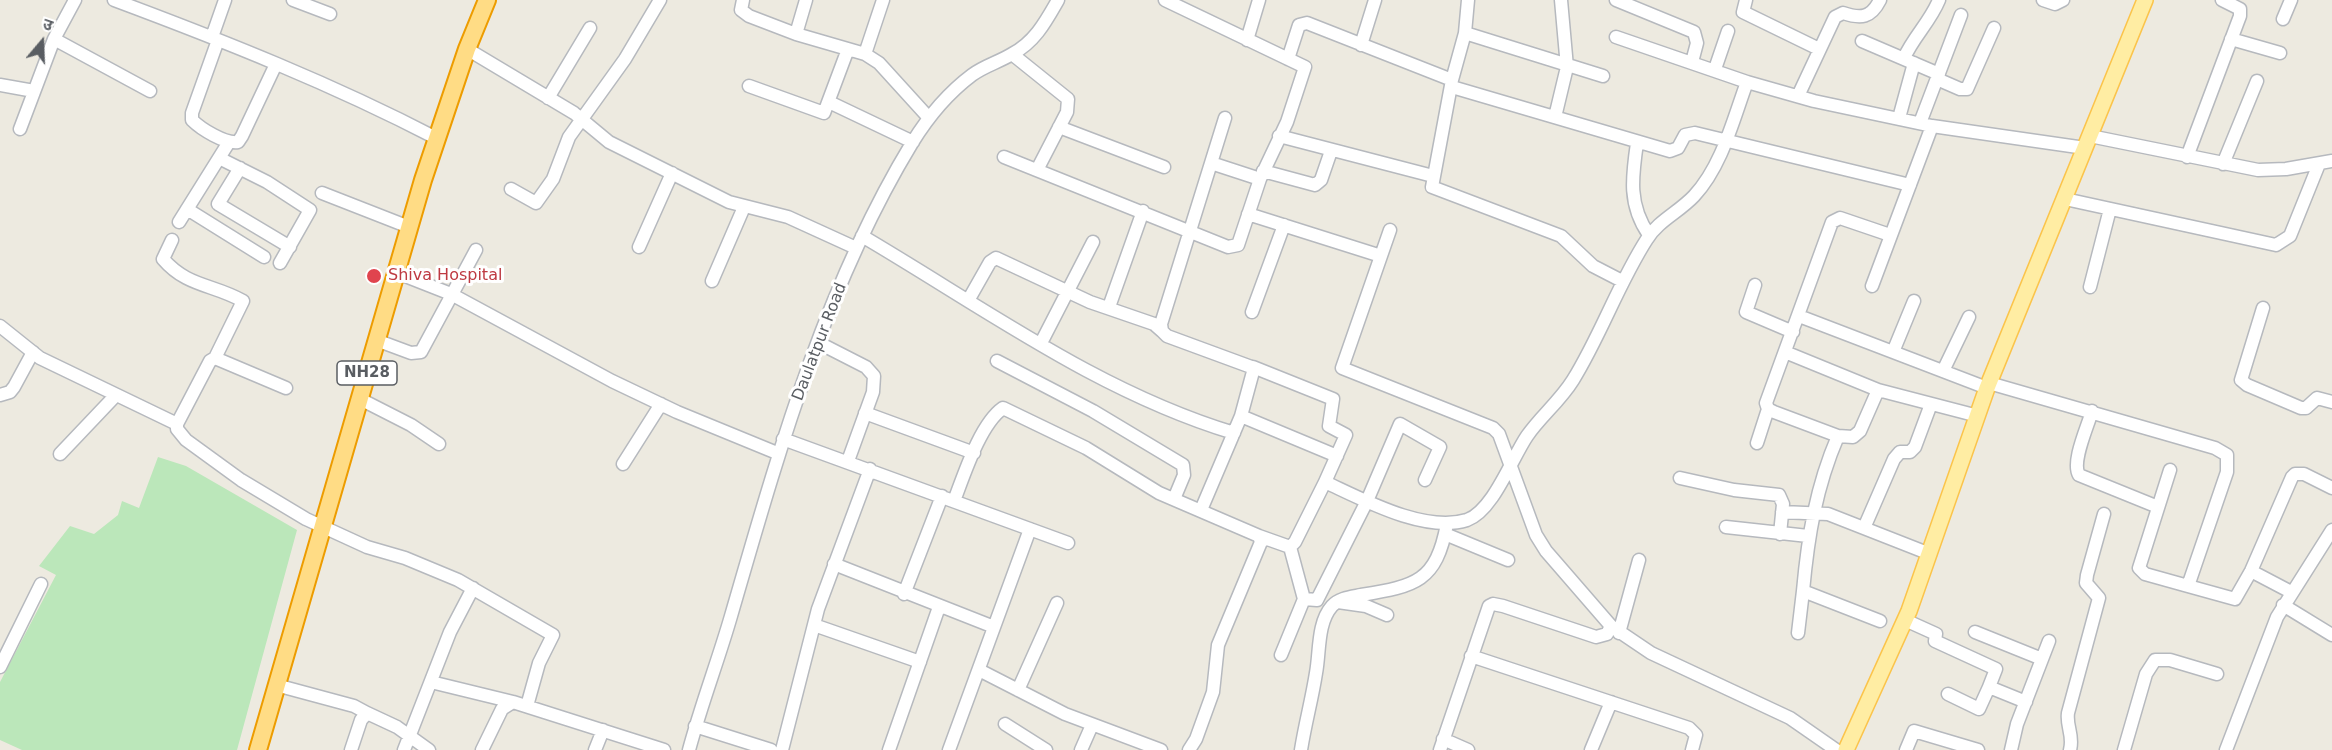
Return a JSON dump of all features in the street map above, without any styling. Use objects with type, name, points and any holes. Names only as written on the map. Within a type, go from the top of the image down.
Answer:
[{"type":"highway","name":"NH28","points":[[258,750],[395,272],[436,138],[487,0]]},
{"type":"main road","points":[[1846,750],[1905,620],[1988,385],[2145,0]]},
{"type":"street","points":[[20,129],[54,39],[75,0]]},
{"type":"street","points":[[114,0],[215,38],[352,96],[436,138]]},
{"type":"street","points":[[225,0],[192,112],[192,120],[198,126],[229,142],[238,142],[276,64]]},
{"type":"street","points":[[293,0],[330,14]]},
{"type":"street","points":[[511,189],[536,203],[553,179],[569,137],[626,59],[660,0]]},
{"type":"street","points":[[743,0],[741,10],[744,14],[796,34],[865,54],[879,63],[929,118]]},
{"type":"street","points":[[796,34],[806,0]]},
{"type":"street","points":[[865,54],[883,0]]},
{"type":"street","name":"Daulatpur Road","points":[[689,750],[723,645],[777,453],[856,248],[913,142],[929,118],[949,94],[972,74],[1029,43],[1043,27],[1058,0]]},
{"type":"street","points":[[1004,157],[1233,247],[1240,242],[1261,175],[1305,71],[1301,64],[1247,40],[1193,6],[1165,0]]},
{"type":"street","points":[[1247,40],[1259,0]]},
{"type":"street","points":[[1361,45],[1375,0]]},
{"type":"street","points":[[1468,0],[1465,33],[1452,83],[1445,131],[1432,177],[1432,187],[1561,236],[1593,266],[1622,281]]},
{"type":"street","points":[[1555,117],[1567,67],[1561,0]]},
{"type":"street","points":[[1746,0],[1743,12],[1820,49]]},
{"type":"street","points":[[1798,96],[1839,14],[1868,16],[1880,0]]},
{"type":"street","points":[[1899,118],[1915,36],[1932,18],[1939,0]]},
{"type":"street","points":[[2043,0],[2055,4],[2063,0]]},
{"type":"street","points":[[2187,157],[2240,9],[2223,0]]},
{"type":"street","points":[[2283,19],[2291,0]]},
{"type":"street","points":[[1625,2],[1694,32],[1697,43],[1692,62]]},
{"type":"street","points":[[1872,286],[1910,185],[1938,77],[1961,15]]},
{"type":"street","points":[[1288,59],[1298,30],[1303,23],[1452,83],[1637,143],[1674,152],[1684,135],[1689,133],[1727,139],[1910,185]]},
{"type":"street","points":[[549,98],[590,28]]},
{"type":"street","points":[[1862,41],[1909,60],[1960,89],[1970,86],[1994,28]]},
{"type":"street","points":[[1715,69],[1728,31]]},
{"type":"street","points":[[1465,33],[1567,67],[1603,76]]},
{"type":"street","points":[[1616,37],[1715,69],[1747,82],[1798,96],[1926,124],[2087,142],[2258,170],[2286,169],[2332,161]]},
{"type":"street","points":[[54,39],[150,92]]},
{"type":"street","points":[[2231,39],[2280,53]]},
{"type":"street","points":[[467,49],[582,118],[603,138],[729,202],[788,217],[856,248]]},
{"type":"street","points":[[748,86],[821,113],[826,110],[848,49]]},
{"type":"street","points":[[1012,54],[1068,99],[1070,105],[1037,170]]},
{"type":"street","points":[[2223,164],[2257,81]]},
{"type":"street","points":[[1446,529],[1477,514],[1488,502],[1527,436],[1560,400],[1574,379],[1622,281],[1649,235],[1696,194],[1727,139],[1747,82]]},
{"type":"street","points":[[0,85],[34,91]]},
{"type":"street","points":[[829,102],[913,142]]},
{"type":"street","points":[[1162,331],[1161,324],[1226,118]]},
{"type":"street","points":[[1059,127],[1164,167]]},
{"type":"street","points":[[1279,136],[1432,177]]},
{"type":"street","points":[[179,222],[229,142]]},
{"type":"street","points":[[1637,143],[1632,182],[1633,201],[1637,217],[1649,235]]},
{"type":"street","points":[[1211,163],[1315,185],[1321,180],[1331,151]]},
{"type":"street","points":[[219,158],[308,207],[309,213],[280,263]]},
{"type":"street","points":[[2064,199],[2276,245],[2290,236],[2319,164]]},
{"type":"street","points":[[240,168],[218,204],[290,246]]},
{"type":"street","points":[[639,247],[672,173]]},
{"type":"street","points":[[322,193],[409,227]]},
{"type":"street","points":[[712,281],[744,207]]},
{"type":"street","points":[[188,209],[264,257]]},
{"type":"street","points":[[2090,287],[2110,209]]},
{"type":"street","points":[[1109,307],[1143,211]]},
{"type":"street","points":[[1248,214],[1381,256]]},
{"type":"street","points":[[1757,443],[1768,409],[1766,403],[1832,222],[1840,218],[1890,235]]},
{"type":"street","points":[[1252,312],[1284,225]]},
{"type":"street","points":[[1390,230],[1342,368],[1493,428],[1499,434],[1536,536],[1546,551],[1615,629],[1651,653],[1790,718],[1836,750]]},
{"type":"street","points":[[862,236],[1041,343],[1064,361],[1140,398],[1234,433]]},
{"type":"street","points":[[172,240],[163,259],[170,267],[194,284],[222,291],[243,301],[215,358],[210,361],[177,424],[180,434],[241,480],[306,519],[352,541],[405,558],[473,588],[553,635],[539,663],[527,706]]},
{"type":"street","points":[[1041,343],[1093,242]]},
{"type":"street","points":[[376,340],[411,353],[421,352],[476,250]]},
{"type":"street","points":[[969,300],[990,262],[996,258],[1090,302],[1154,324],[1174,339],[1333,399],[1329,426],[1346,435],[1325,483],[1290,548],[1304,599],[1281,655]]},
{"type":"street","points":[[395,272],[451,294],[612,381],[777,453]]},
{"type":"street","points":[[1755,285],[1747,307],[1749,315],[1792,332]]},
{"type":"street","points":[[1893,352],[1914,301]]},
{"type":"street","points":[[2263,308],[2241,380],[2301,408],[2306,408],[2316,398],[2332,402]]},
{"type":"street","points":[[1799,316],[1942,371],[2092,411],[2215,448],[2227,454],[2227,472],[2188,586]]},
{"type":"street","points":[[1942,371],[1969,318]]},
{"type":"street","points":[[0,326],[48,362],[177,424]]},
{"type":"street","points":[[819,343],[871,370],[875,381],[848,461]]},
{"type":"street","points":[[0,395],[10,392],[14,387],[33,352]]},
{"type":"street","points":[[1785,352],[1878,390],[1977,416]]},
{"type":"street","points":[[215,358],[286,388]]},
{"type":"street","points":[[998,361],[1093,411],[1183,465],[1184,476],[1174,499]]},
{"type":"street","points":[[1201,510],[1241,416],[1254,372],[1253,367]]},
{"type":"street","points":[[1768,409],[1838,436],[1853,437],[1860,431],[1878,390]]},
{"type":"street","points":[[60,454],[116,395]]},
{"type":"street","points":[[360,399],[389,413],[439,444]]},
{"type":"street","points":[[623,464],[661,404]]},
{"type":"street","points":[[1864,528],[1894,459],[1900,452],[1910,452],[1916,447],[1931,404]]},
{"type":"street","points":[[904,594],[948,499],[993,417],[1003,408],[1086,448],[1138,482],[1290,548]]},
{"type":"street","points":[[2092,411],[2077,459],[2076,471],[2079,475],[2158,507]]},
{"type":"street","points":[[865,413],[974,453]]},
{"type":"street","points":[[1241,416],[1337,456]]},
{"type":"street","points":[[1304,599],[1317,600],[1367,501],[1400,424],[1440,447],[1425,480]]},
{"type":"street","points":[[1798,633],[1812,513],[1821,479],[1838,436]]},
{"type":"street","points":[[783,439],[1068,543]]},
{"type":"street","points":[[782,750],[814,625],[870,469]]},
{"type":"street","points":[[2170,470],[2139,568],[2145,574],[2235,598],[2251,571],[2295,474],[2304,474],[2332,488]]},
{"type":"street","points":[[1680,478],[1734,490],[1779,495],[1783,498],[1780,534]]},
{"type":"street","points":[[1325,483],[1367,501],[1446,529],[1508,560]]},
{"type":"street","points":[[1782,512],[1828,514],[1930,554]]},
{"type":"street","points":[[2070,750],[2073,739],[2068,725],[2068,713],[2099,598],[2086,584],[2087,575],[2104,514]]},
{"type":"street","points":[[1726,527],[1808,536]]},
{"type":"street","points":[[949,750],[1030,529]]},
{"type":"street","points":[[1300,750],[1316,674],[1320,638],[1330,608],[1337,602],[1395,589],[1426,575],[1438,559],[1446,529]]},
{"type":"street","points":[[2226,750],[2249,684],[2283,605],[2332,530]]},
{"type":"street","points":[[1189,750],[1196,739],[1213,692],[1218,645],[1261,542],[1259,536]]},
{"type":"street","points":[[1468,750],[1442,745],[1486,611],[1493,604],[1596,637],[1607,634],[1615,629],[1639,560]]},
{"type":"street","points":[[834,564],[904,594],[994,627]]},
{"type":"street","points":[[2251,571],[2291,592]]},
{"type":"street","points":[[0,667],[42,584]]},
{"type":"street","points":[[404,750],[450,632],[473,588]]},
{"type":"street","points":[[1803,591],[1880,621]]},
{"type":"street","points":[[1337,602],[1366,606],[1387,615]]},
{"type":"street","points":[[1018,690],[1057,603]]},
{"type":"street","points":[[2283,605],[2332,635]]},
{"type":"street","points":[[889,750],[939,607]]},
{"type":"street","points":[[1905,620],[1936,634],[1935,641],[1996,669],[1979,709],[1948,694]]},
{"type":"street","points":[[814,625],[920,662]]},
{"type":"street","points":[[1975,632],[2042,659]]},
{"type":"street","points":[[2011,750],[2049,641]]},
{"type":"street","points":[[1471,656],[1689,728],[1696,735],[1692,750]]},
{"type":"street","points":[[2124,750],[2146,674],[2155,660],[2170,660],[2217,674]]},
{"type":"street","points":[[979,670],[1092,725],[1161,750]]},
{"type":"street","points":[[430,682],[527,706],[663,750]]},
{"type":"street","points":[[276,685],[354,706],[386,721],[429,750]]},
{"type":"street","points":[[1989,687],[2026,702]]},
{"type":"street","points":[[482,750],[502,709],[513,702]]},
{"type":"street","points":[[1591,750],[1611,702]]},
{"type":"street","points":[[351,750],[361,720],[367,713]]},
{"type":"street","points":[[1005,724],[1047,750]]},
{"type":"street","points":[[1081,750],[1092,725]]},
{"type":"street","points":[[695,726],[764,749]]},
{"type":"street","points":[[595,750],[603,730]]},
{"type":"street","points":[[1906,750],[1914,732],[1978,750]]},
{"type":"green space","points":[[158,457],[186,466],[297,530],[237,750],[22,750],[0,740],[0,682],[56,575],[39,566],[70,526],[94,534],[118,515],[122,501],[139,508]]},
{"type":"place","name":"Shiva Hospital","points":[[374,276]]}]
